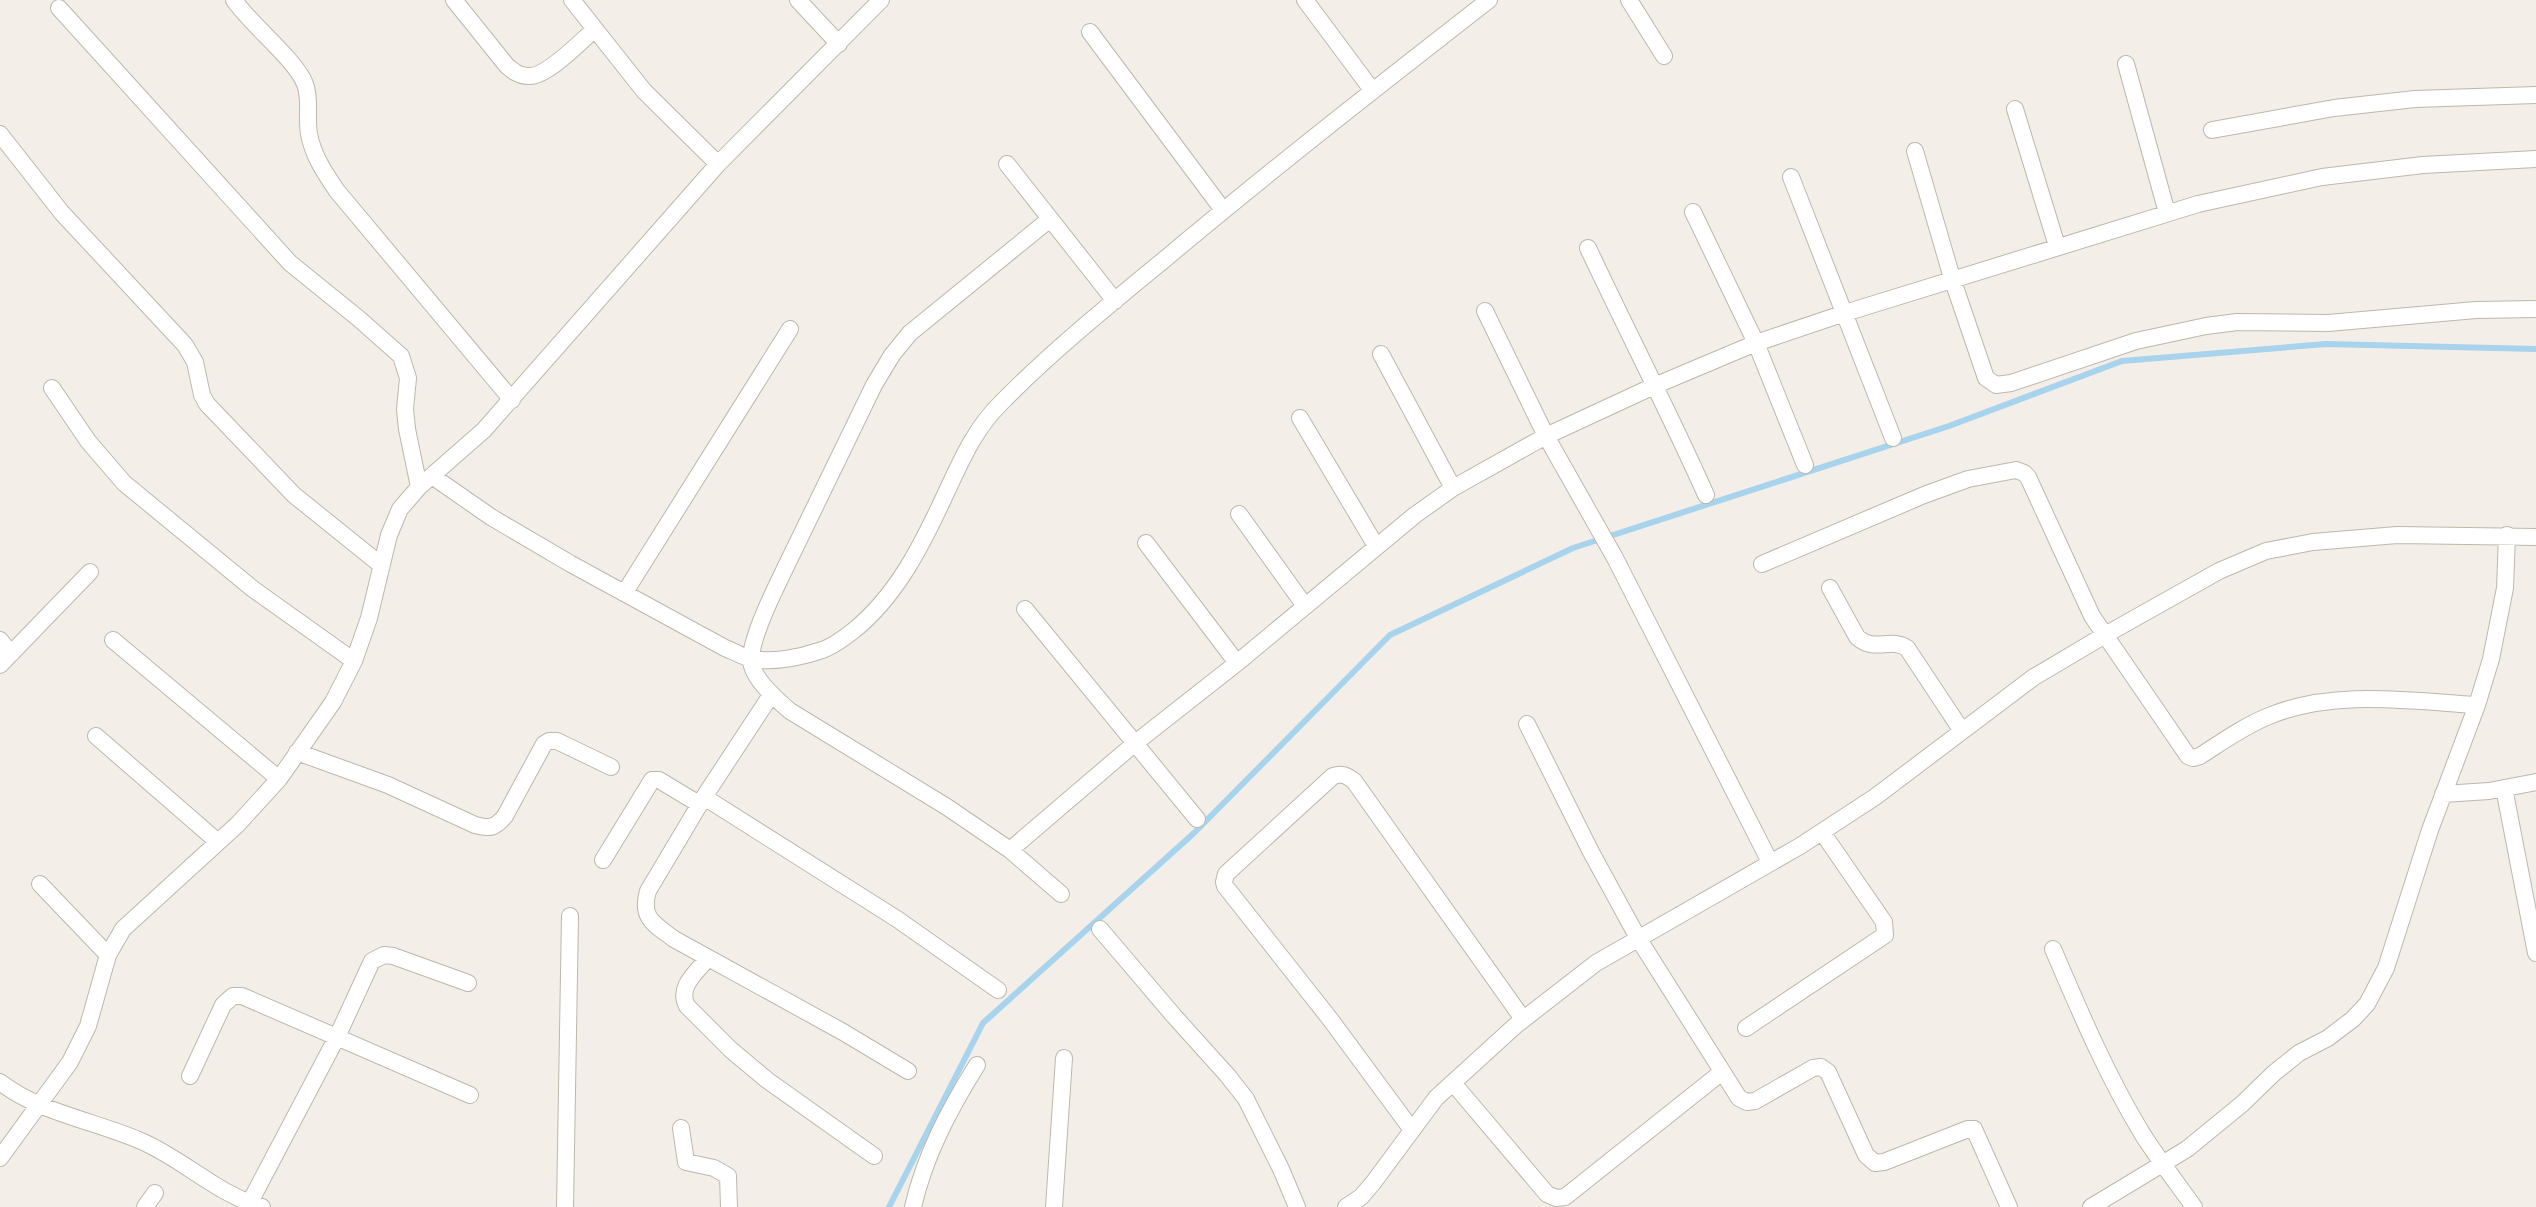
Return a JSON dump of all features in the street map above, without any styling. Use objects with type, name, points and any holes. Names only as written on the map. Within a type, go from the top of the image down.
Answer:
[{"type":"street","points":[[234,0],[296,69],[305,84],[308,102],[309,133],[317,161],[372,233],[512,400]]},
{"type":"street","points":[[454,0],[507,66],[516,73],[528,77],[542,74],[603,41]]},
{"type":"street","points":[[572,0],[644,91],[718,164]]},
{"type":"street","points":[[798,0],[839,44]]},
{"type":"street","points":[[0,1158],[70,1062],[88,1026],[108,955],[123,929],[238,824],[279,779],[333,702],[354,661],[369,618],[389,535],[400,509],[419,487],[459,454],[512,400],[718,164],[784,95],[839,44],[881,0]]},
{"type":"street","points":[[1305,0],[1372,90]]},
{"type":"street","points":[[1630,0],[1664,56]]},
{"type":"street","points":[[432,476],[490,517],[571,564],[725,648],[750,658],[796,657],[824,650],[854,630],[879,606],[904,574],[922,544],[963,455],[977,432],[998,406],[1035,370],[1223,210],[1481,3]]},
{"type":"street","points":[[59,8],[290,263],[358,318],[401,356],[408,378],[405,409],[407,429],[419,487]]},
{"type":"street","points":[[1090,32],[1223,210]]},
{"type":"street","points":[[2126,64],[2168,213]]},
{"type":"street","points":[[2212,130],[2352,106],[2415,99],[2536,95]]},
{"type":"street","points":[[2015,109],[2057,246]]},
{"type":"street","points":[[0,134],[62,213],[184,345],[194,362],[202,395],[207,404],[277,475],[294,495],[381,565]]},
{"type":"street","points":[[1915,151],[1952,278],[1986,378],[1996,385],[2010,383],[2136,341],[2206,326],[2237,322],[2328,323],[2476,310],[2536,309]]},
{"type":"street","points":[[1010,850],[1134,744],[1237,663],[1376,546],[1453,488],[1546,436],[1654,386],[1756,343],[1845,313],[1952,278],[2168,213],[2322,177],[2423,165],[2536,159]]},
{"type":"street","points":[[1007,164],[1115,301]]},
{"type":"street","points":[[1791,177],[1893,438]]},
{"type":"street","points":[[1693,212],[1756,343],[1805,465]]},
{"type":"street","points":[[1050,219],[910,333],[892,355],[874,386],[780,578],[761,624],[750,658],[759,679],[771,695],[790,711],[939,802],[1010,850],[1061,894]]},
{"type":"street","points":[[1588,248],[1654,386],[1670,414],[1706,495]]},
{"type":"street","points":[[1485,311],[1546,436],[1602,533],[1770,862]]},
{"type":"street","points":[[625,592],[790,329]]},
{"type":"street","points":[[1382,354],[1453,488]]},
{"type":"street","points":[[52,388],[88,441],[124,483],[253,589],[354,661]]},
{"type":"street","points":[[1300,418],[1376,546]]},
{"type":"street","points":[[1762,564],[1924,495],[1968,479],[2016,470],[2028,477],[2092,616],[2184,753],[2193,758],[2247,726],[2271,715],[2310,704],[2352,700],[2477,705]]},
{"type":"street","points":[[1239,514],[1305,606]]},
{"type":"street","points":[[1346,1207],[1366,1202],[1412,1130],[1436,1098],[1523,1019],[1596,963],[1822,832],[1875,797],[2034,677],[2105,635],[2219,571],[2266,551],[2313,542],[2397,535],[2507,535],[2536,537]]},
{"type":"street","points":[[2091,1207],[2122,1187],[2163,1166],[2187,1149],[2242,1104],[2274,1073],[2299,1053],[2328,1038],[2353,1019],[2367,1004],[2386,968],[2443,794],[2477,705],[2499,623],[2505,588],[2507,535]]},
{"type":"street","points":[[1146,543],[1237,663]]},
{"type":"street","points":[[0,640],[6,659],[90,572]]},
{"type":"street","points":[[1830,588],[1857,637],[1863,642],[1870,645],[1895,643],[1907,648],[1962,731]]},
{"type":"street","points":[[1025,609],[1197,819]]},
{"type":"street","points":[[113,640],[279,779]]},
{"type":"street","points":[[771,695],[702,801],[648,891],[644,903],[646,913],[653,924],[674,939],[843,1032],[908,1071]]},
{"type":"street","points":[[1526,724],[1591,852],[1638,938],[1734,1092],[1747,1102],[1755,1101],[1813,1068],[1821,1067],[1828,1072],[1866,1155],[1876,1163],[1884,1162],[1968,1128],[1974,1129],[2009,1207]]},
{"type":"street","points":[[96,736],[218,842]]},
{"type":"street","points":[[297,752],[388,785],[475,825],[488,828],[497,826],[506,816],[544,744],[550,741],[557,741],[611,767]]},
{"type":"street","points":[[1412,1130],[1330,1019],[1226,886],[1224,882],[1226,874],[1333,776],[1339,774],[1347,775],[1354,780],[1523,1019]]},
{"type":"street","points":[[603,860],[652,780],[659,780],[702,801],[897,919],[998,990]]},
{"type":"street","points":[[2443,794],[2504,788],[2536,782]]},
{"type":"street","points":[[2504,788],[2536,953]]},
{"type":"street","points":[[1746,1028],[1885,935],[1884,922],[1822,832]]},
{"type":"street","points":[[40,884],[108,955]]},
{"type":"street","points":[[565,1207],[570,916]]},
{"type":"street","points":[[1100,928],[1246,1099],[1281,1169],[1297,1207]]},
{"type":"street","points":[[2053,949],[2086,1027],[2112,1080],[2163,1166],[2194,1207]]},
{"type":"street","points":[[0,1082],[41,1104],[142,1141],[256,1205],[372,961],[377,956],[393,956],[468,983]]},
{"type":"street","points":[[708,958],[684,988],[682,998],[687,1006],[730,1049],[767,1080],[874,1156]]},
{"type":"street","points":[[190,1076],[223,1005],[233,996],[242,996],[470,1096]]},
{"type":"street","points":[[1054,1207],[1064,1058]]},
{"type":"street","points":[[913,1207],[930,1149],[952,1104],[977,1065]]},
{"type":"street","points":[[1453,1083],[1547,1194],[1556,1198],[1565,1197],[1722,1072]]},
{"type":"street","points":[[681,1128],[686,1162],[714,1168],[728,1176],[729,1207]]},
{"type":"street","points":[[145,1207],[155,1194]]},
{"type":"waterway","points":[[889,1207],[983,1023],[1194,833],[1390,635],[1573,548],[1949,426],[2122,361],[2326,344],[2536,349]]}]
